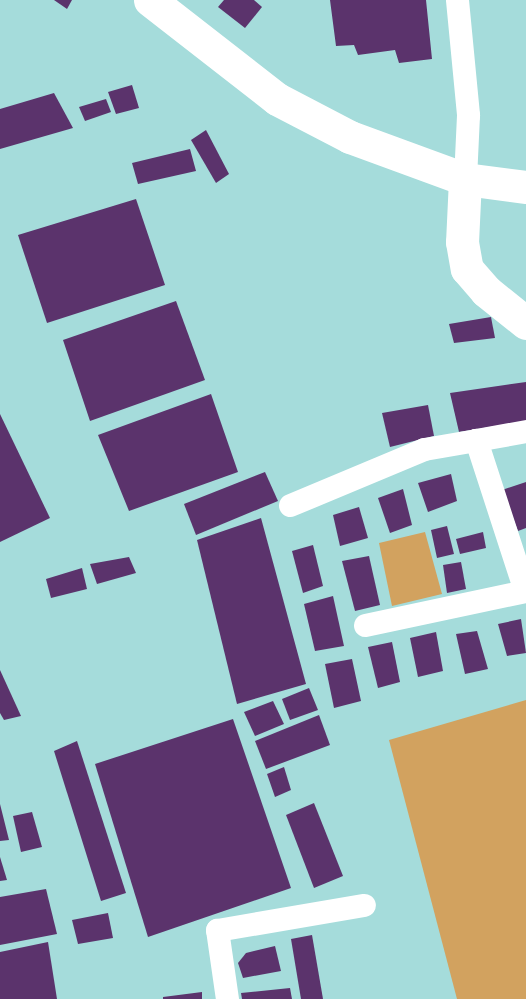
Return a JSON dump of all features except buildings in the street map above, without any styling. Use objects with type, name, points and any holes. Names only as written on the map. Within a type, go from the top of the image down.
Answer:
[{"type":"street","points":[[150,0],[277,99],[350,137],[465,178],[526,187]]},
{"type":"street","points":[[457,0],[468,115],[462,251],[467,269],[486,291],[526,323]]},
{"type":"street","points":[[290,505],[424,449],[526,431]]},
{"type":"street","points":[[365,625],[526,591],[476,440]]},
{"type":"street","points":[[227,999],[217,930],[364,905]]},
{"type":"shaded area","points":[[425,532],[442,594],[392,606],[379,543]]},
{"type":"shaded area","points":[[526,700],[526,999],[457,999],[389,740]]}]
